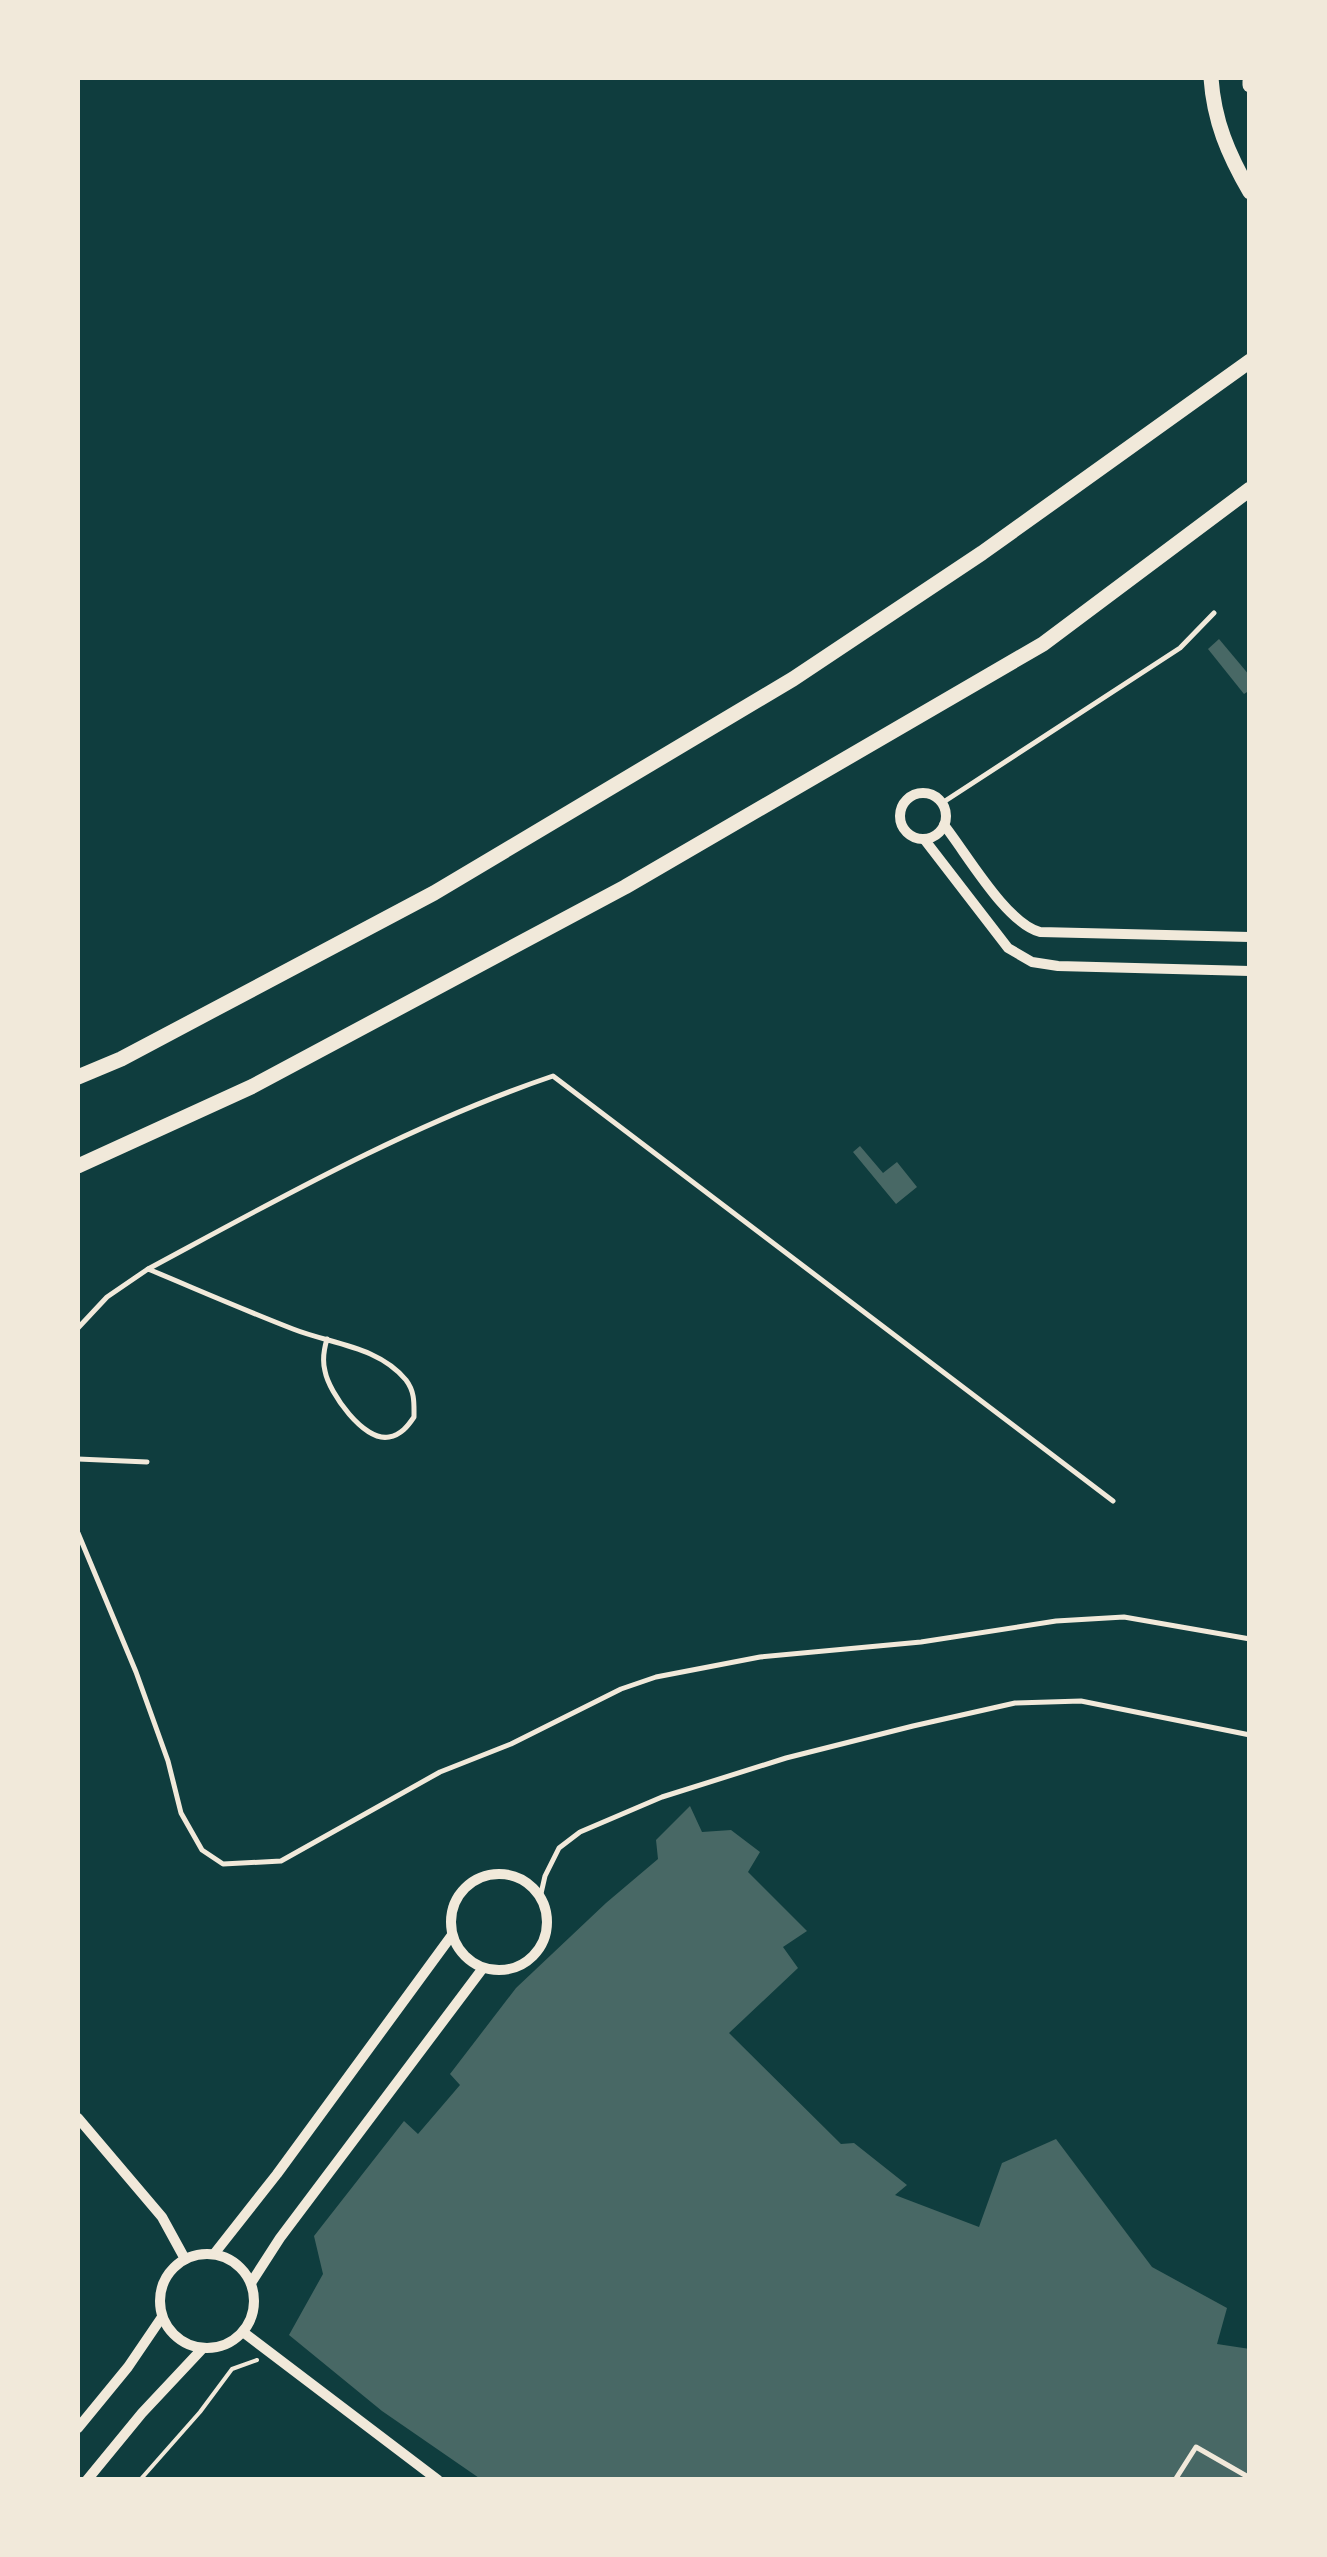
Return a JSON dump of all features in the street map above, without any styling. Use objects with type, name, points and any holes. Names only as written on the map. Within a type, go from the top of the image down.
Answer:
[{"type":"main road","points":[[1211,78],[1214,114],[1227,152],[1250,192]]},
{"type":"main road","points":[[78,1077],[121,1060],[434,893],[794,680],[982,553],[1246,362]]},
{"type":"main road","points":[[78,1166],[253,1086],[676,858],[1043,644],[1250,489]]},
{"type":"street","points":[[944,824],[934,836],[913,836],[903,826],[903,805],[922,792],[942,802],[944,824],[1012,915],[1028,929],[1250,937]]},
{"type":"street","points":[[924,838],[1008,948],[1032,962],[1250,971]]},
{"type":"street","points":[[496,1874],[517,1877],[535,1889],[546,1908],[548,1929],[540,1949],[525,1964],[504,1971],[483,1968],[464,1955],[452,1935],[452,1914],[460,1894],[476,1880],[496,1874]]},
{"type":"street","points":[[214,2254],[452,1935]]},
{"type":"street","points":[[250,2283],[483,1968]]},
{"type":"street","points":[[78,2118],[162,2218],[186,2258]]},
{"type":"street","points":[[214,2254],[229,2259],[242,2269],[250,2283],[254,2309],[243,2332],[218,2348],[203,2348],[178,2339],[162,2317],[160,2290],[166,2277],[186,2258],[214,2254]]},
{"type":"street","points":[[78,2428],[128,2367],[162,2317]]},
{"type":"street","points":[[243,2332],[438,2480]]},
{"type":"street","points":[[87,2480],[203,2348]]},
{"type":"lane","points":[[942,802],[1180,648],[1214,613]]},
{"type":"lane","points":[[78,1328],[106,1297],[148,1269],[271,1202],[434,1122],[553,1076],[1113,1501]]},
{"type":"lane","points":[[148,1269],[298,1331],[327,1338],[378,1358],[405,1379],[414,1395],[414,1417],[401,1432],[386,1438],[373,1434],[352,1418],[325,1376],[327,1338]]},
{"type":"lane","points":[[78,1459],[148,1462]]},
{"type":"lane","points":[[78,1533],[136,1672],[168,1761],[181,1813],[202,1850],[222,1864],[282,1861],[440,1772],[656,1677],[760,1656],[921,1642],[1056,1621],[1124,1617],[1250,1639]]},
{"type":"lane","points":[[540,1898],[558,1848],[580,1832],[662,1797],[786,1758],[913,1726],[1015,1703],[1081,1701],[1250,1736]]},
{"type":"lane","points":[[1175,2480],[1196,2447],[1250,2478]]},
{"type":"path","points":[[140,2480],[232,2369],[272,2354]]},
{"type":"building","points":[[1219,639],[1250,676],[1250,690],[1244,694],[1208,649]]},
{"type":"building","points":[[860,1146],[883,1173],[897,1162],[917,1187],[896,1204],[853,1152]]},
{"type":"building","points":[[690,1806],[702,1832],[731,1830],[760,1852],[748,1872],[807,1931],[783,1947],[798,1968],[729,2033],[841,2144],[854,2143],[907,2185],[895,2195],[979,2227],[1002,2163],[1056,2139],[1152,2267],[1227,2308],[1217,2344],[1250,2349],[1250,2480],[482,2480],[382,2411],[289,2335],[323,2274],[314,2236],[404,2121],[418,2134],[460,2085],[450,2074],[516,1988],[658,1859],[656,1840]]}]
